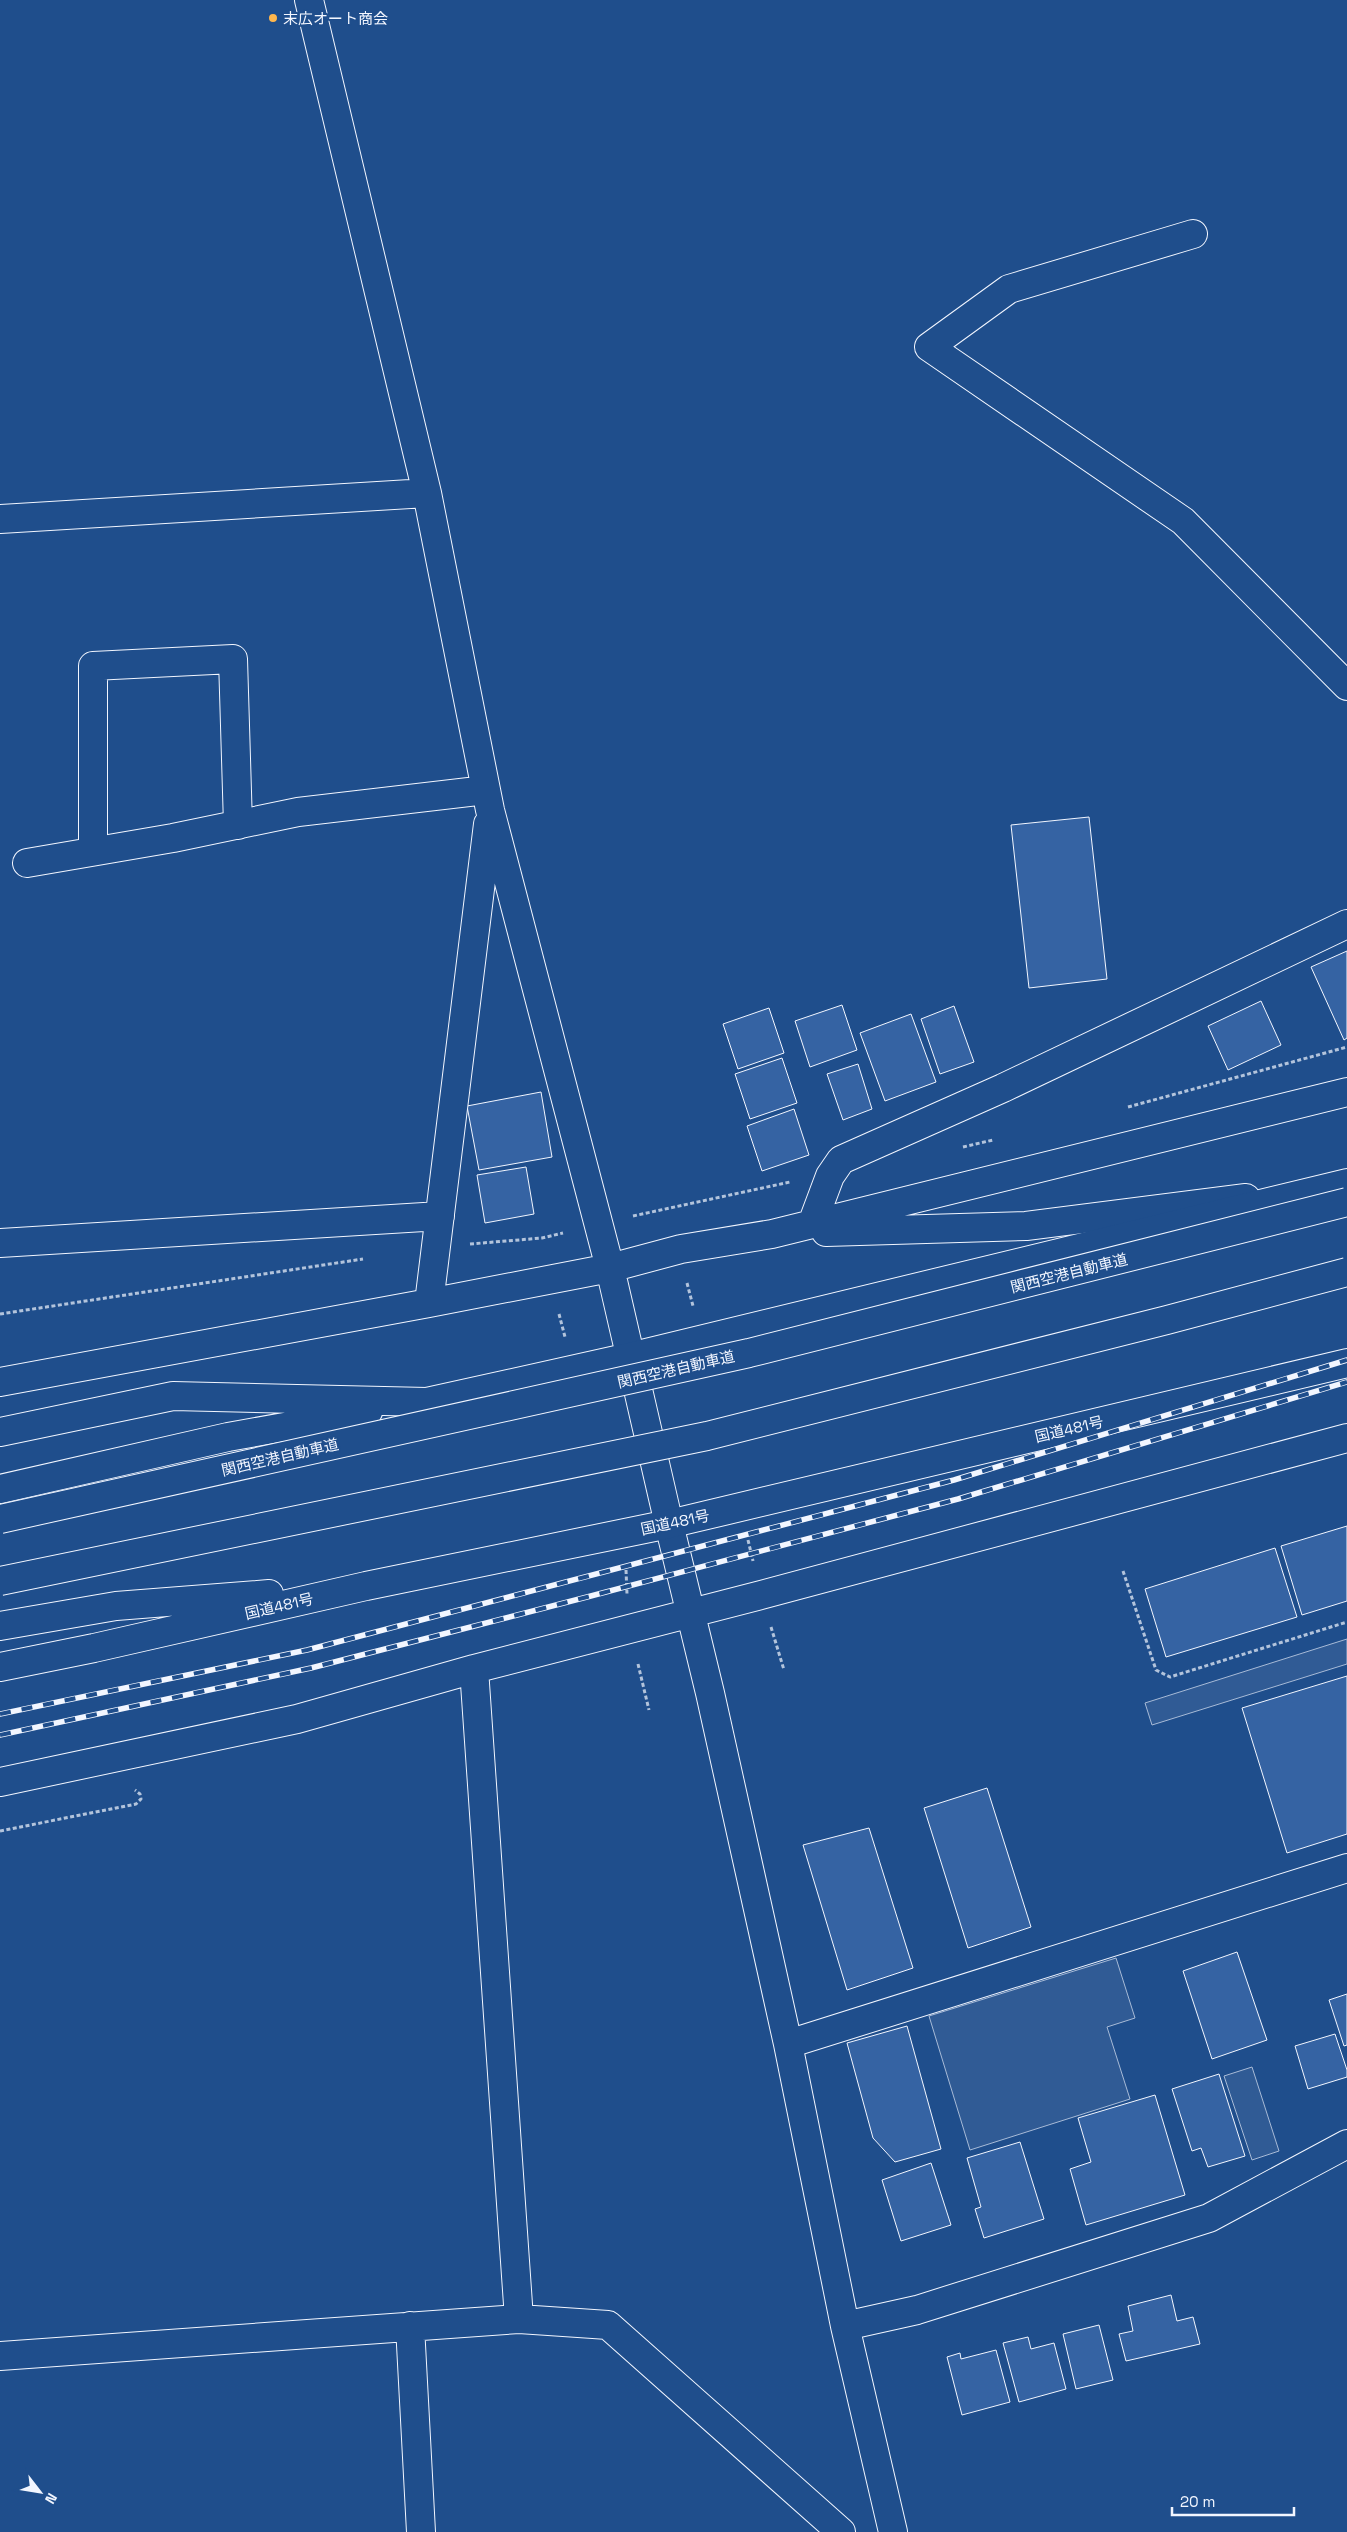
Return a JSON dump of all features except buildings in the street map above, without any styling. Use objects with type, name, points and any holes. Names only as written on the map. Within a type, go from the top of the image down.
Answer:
[{"type":"main road","points":[[308,0],[427,493],[488,800],[610,1268],[691,1614],[788,2044],[845,2326],[893,2532]]},
{"type":"main road","points":[[1193,234],[1010,289],[929,347],[1183,522],[1347,686]]},
{"type":"main road","points":[[0,519],[427,493]]},
{"type":"main road","points":[[93,851],[93,666],[232,659],[238,825]]},
{"type":"main road","points":[[27,863],[238,825],[298,812],[488,800]]},
{"type":"main road","points":[[429,1303],[488,800]]},
{"type":"main road","points":[[812,1224],[830,1176],[841,1160],[1003,1088],[1347,924]]},
{"type":"main road","points":[[0,1382],[429,1303],[610,1268],[681,1249],[772,1234],[1347,1092]]},
{"type":"main road","points":[[772,1234],[1026,1226],[1342,1190]]},
{"type":"main road","points":[[0,1489],[228,1437],[427,1402],[630,1357],[1342,1190]]},
{"type":"main road","name":"関西空港自動車道","points":[[0,1519],[749,1353],[1342,1190]]},
{"type":"main road","points":[[0,1242],[440,1216]]},
{"type":"main road","points":[[0,1581],[707,1436],[1167,1320],[1347,1272]]},
{"type":"main road","name":"国道481号","points":[[0,1667],[366,1586],[669,1524],[1347,1362]]},
{"type":"main road","points":[[0,1432],[173,1396],[427,1402]]},
{"type":"main road","points":[[0,1782],[297,1719],[474,1669],[691,1614],[1347,1438]]},
{"type":"main road","points":[[0,1626],[116,1606],[366,1586]]},
{"type":"main road","points":[[474,1669],[519,2319]]},
{"type":"main road","points":[[788,2044],[1347,1868]]},
{"type":"main road","points":[[845,2326],[917,2310],[1209,2218],[1347,2144]]},
{"type":"main road","points":[[0,2356],[519,2319],[608,2325],[841,2532]]},
{"type":"main road","points":[[410,2326],[421,2532]]},
{"type":"path","points":[[436,1248],[542,1238],[599,1225]]},
{"type":"path","points":[[0,1314],[368,1258]]},
{"type":"path","points":[[1122,1571],[1156,1670],[1170,1677],[1347,1622]]},
{"type":"path","points":[[0,1832],[136,1804],[141,1800],[140,1794],[134,1789]]},
{"type":"shaded area","points":[[1347,1639],[1347,1664],[1152,1725],[1145,1703]]},
{"type":"shaded area","points":[[1116,1958],[1135,2018],[1107,2027],[1130,2099],[970,2150],[929,2016]]},
{"type":"shaded area","points":[[1252,2067],[1279,2151],[1252,2160],[1224,2076]]},
{"type":"railway","points":[[0,1714],[307,1650],[954,1480],[1347,1360]]},
{"type":"railway","points":[[0,1735],[311,1668],[587,1597],[958,1499],[1347,1382]]},
{"type":"place","name":"末広オート商会","points":[[273,18]]}]
